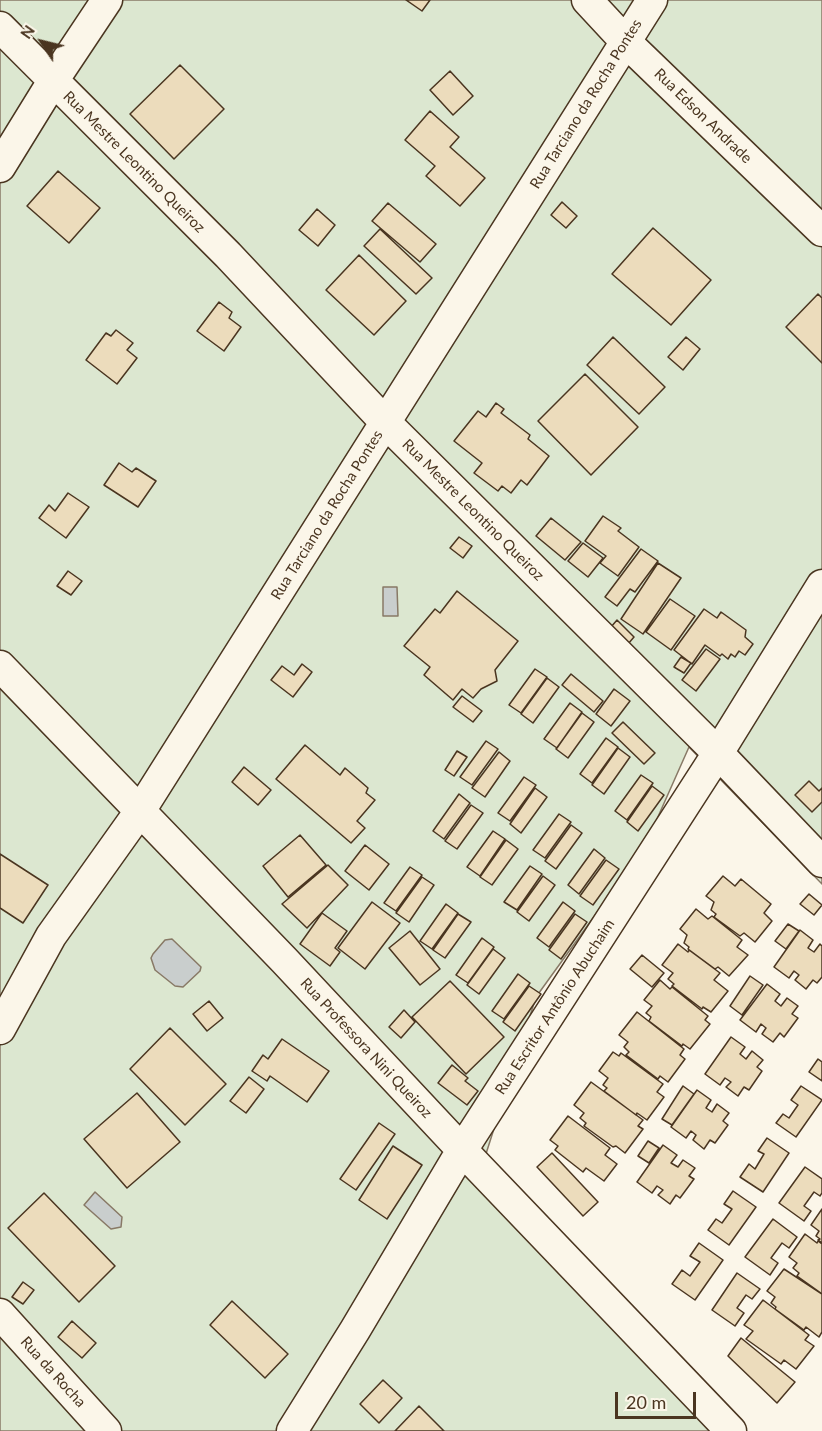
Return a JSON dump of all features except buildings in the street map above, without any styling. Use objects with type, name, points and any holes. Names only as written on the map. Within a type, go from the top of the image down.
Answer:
[{"type":"street","points":[[0,167],[107,0]]},
{"type":"street","name":"Rua Edson Andrade","points":[[587,0],[626,42],[822,231]]},
{"type":"street","name":"Rua Tarciano da Rocha Pontes","points":[[0,1029],[51,936],[140,811],[652,0]]},
{"type":"street","name":"Rua Mestre Leontino Queiroz","points":[[0,27],[228,255],[385,422],[718,753],[822,862]]},
{"type":"street","name":"Rua Escritor Antônio Abuchaim","points":[[292,1431],[462,1150],[718,753],[822,585]]},
{"type":"street","name":"Rua Professora Nini Queiroz","points":[[0,666],[284,960],[731,1431]]},
{"type":"street","name":"Rua da Rocha","points":[[0,1314],[106,1431]]},
{"type":"green space","points":[[0,0],[822,0],[822,884],[689,747],[645,846],[536,997],[477,1182],[715,1431],[0,1431]]},
{"type":"shaded area","points":[[383,587],[397,587],[398,616],[383,616]]},
{"type":"shaded area","points":[[172,939],[201,967],[200,971],[183,987],[175,986],[155,970],[151,958],[165,940]]},
{"type":"shaded area","points":[[95,1192],[122,1217],[121,1227],[111,1229],[84,1205]]}]
